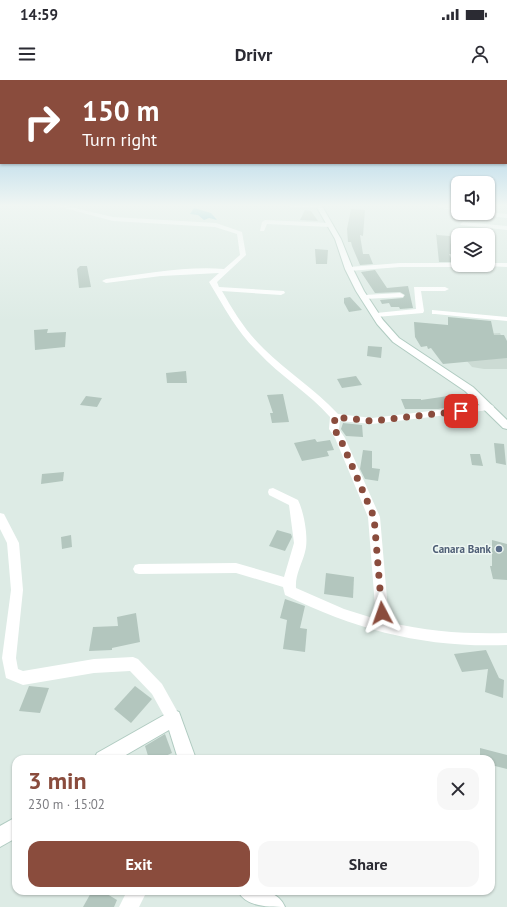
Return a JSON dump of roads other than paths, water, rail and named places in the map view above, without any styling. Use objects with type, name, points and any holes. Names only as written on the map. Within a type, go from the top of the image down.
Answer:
[{"type":"main road","points":[[340,245],[349,269],[364,297],[376,316],[396,340],[469,389],[507,426]]},
{"type":"main road","points":[[110,755],[173,718],[186,755]]},
{"type":"main road","points":[[0,838],[12,829]]},
{"type":"main road","points":[[255,895],[275,907]]},
{"type":"street","points":[[241,245],[242,255],[214,282],[239,326],[261,351],[320,400],[335,417],[372,421],[489,407]]},
{"type":"street","points":[[495,264],[507,265]]},
{"type":"street","points":[[349,269],[400,265],[451,265]]},
{"type":"street","points":[[106,281],[161,274],[213,270],[225,271]]},
{"type":"street","points":[[376,316],[420,311],[417,289],[445,288]]},
{"type":"street","points":[[218,289],[281,293]]},
{"type":"street","points":[[364,297],[400,295]]},
{"type":"street","points":[[434,312],[507,319]]},
{"type":"street","points":[[335,417],[334,429],[340,438],[374,517],[383,626]]},
{"type":"street","points":[[273,492],[294,503],[298,526],[300,546],[288,583],[290,591],[360,620],[421,635],[481,641],[507,639]]},
{"type":"street","points":[[0,517],[13,543],[17,590],[9,658],[11,673],[23,678],[94,666],[133,664],[157,689],[173,718]]},
{"type":"street","points":[[139,569],[236,568],[288,583]]},
{"type":"street","points":[[128,907],[136,895]]},
{"type":"place","name":"Canara Bank","points":[[499,549]]}]
